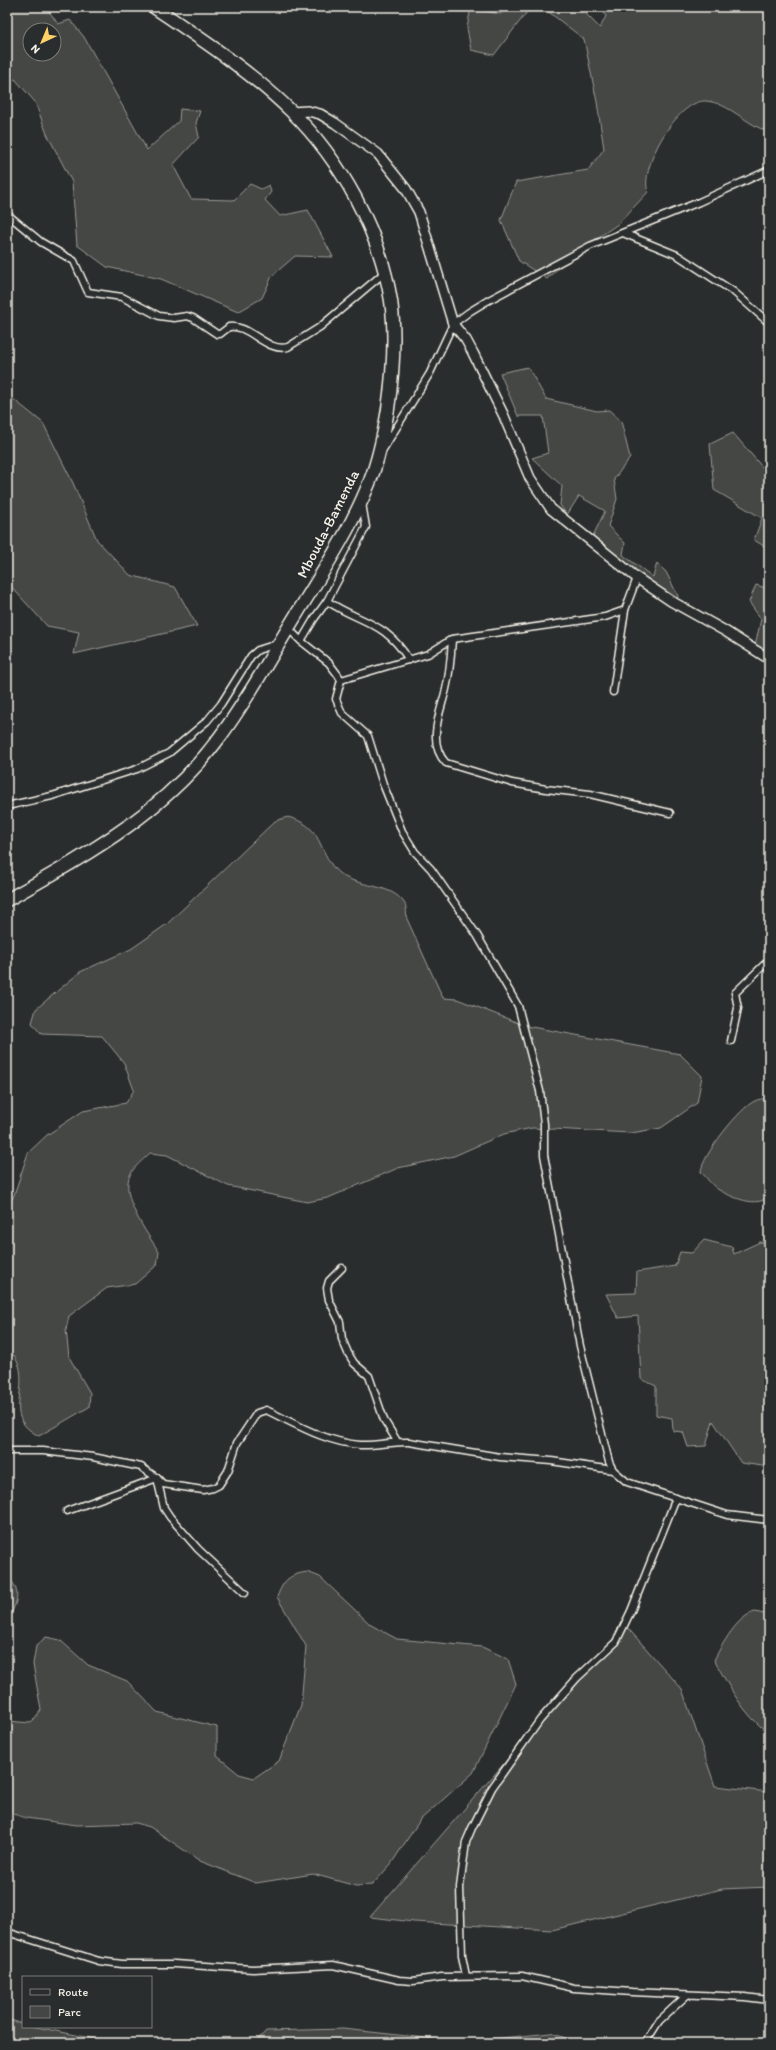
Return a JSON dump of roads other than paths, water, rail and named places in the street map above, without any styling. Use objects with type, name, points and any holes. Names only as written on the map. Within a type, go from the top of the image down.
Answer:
[{"type":"highway","name":"Mbouda-Bamenda","points":[[7,900],[117,835],[157,804],[188,775],[219,739],[257,681],[334,552],[361,500],[378,457],[391,387],[394,332],[391,301],[384,273],[375,243],[362,214],[331,158],[292,112],[258,81],[154,7]]},
{"type":"street","points":[[292,112],[308,111],[320,114],[335,123],[378,154],[406,189],[419,212],[453,324],[466,340],[473,352],[503,414],[522,460],[541,496],[561,518],[637,578],[671,601],[726,631],[769,659]]},
{"type":"street","points":[[378,457],[430,373],[453,324],[487,301],[590,246],[699,202],[769,170]]},
{"type":"street","points":[[7,214],[41,242],[74,261],[88,292],[122,297],[159,316],[174,318],[187,316],[193,318],[217,334],[233,326],[273,346],[283,348],[320,327],[384,273]]},
{"type":"street","points":[[623,233],[677,255],[734,292],[769,323]]},
{"type":"street","points":[[301,641],[327,601],[366,527],[361,500]]},
{"type":"street","points":[[613,692],[625,610],[637,578]]},
{"type":"street","points":[[327,601],[341,610],[369,621],[384,630],[401,647],[409,660]]},
{"type":"street","points":[[341,680],[428,654],[452,639],[605,618],[625,610]]},
{"type":"street","points":[[288,628],[301,641],[329,663],[341,680],[336,699],[342,713],[368,736],[383,784],[402,831],[415,852],[430,868],[477,935],[518,1006],[540,1091],[544,1124],[544,1155],[580,1346],[609,1462],[613,1470],[627,1482],[728,1515],[769,1520]]},
{"type":"street","points":[[452,639],[446,689],[438,714],[436,735],[442,758],[446,763],[512,782],[546,789],[590,794],[670,813]]},
{"type":"street","points":[[7,806],[52,796],[137,769],[169,753],[207,720],[221,704],[251,656],[258,650],[279,644]]},
{"type":"street","points":[[731,1041],[738,1008],[735,993],[769,960]]},
{"type":"street","points":[[342,1268],[329,1281],[327,1288],[329,1300],[340,1322],[342,1339],[348,1353],[354,1363],[369,1376],[384,1420],[397,1441]]},
{"type":"street","points":[[7,1451],[43,1451],[93,1457],[141,1467],[163,1484],[203,1490],[219,1485],[228,1471],[237,1443],[257,1413],[261,1410],[266,1410],[308,1431],[326,1438],[360,1445],[397,1441],[500,1457],[551,1461],[613,1470]]},
{"type":"street","points":[[67,1510],[157,1478]]},
{"type":"street","points":[[157,1478],[164,1508],[170,1517],[203,1554],[245,1593]]},
{"type":"street","points":[[466,1976],[462,1956],[460,1887],[466,1842],[472,1828],[492,1788],[540,1720],[577,1678],[616,1642],[631,1611],[676,1498]]},
{"type":"street","points":[[7,1932],[99,1961],[117,1964],[174,1964],[253,1969],[333,1965],[399,1980],[413,1981],[466,1976],[522,1976],[574,1988],[745,1997],[769,2000]]},
{"type":"street","points":[[645,2043],[659,2022],[687,1995]]}]
